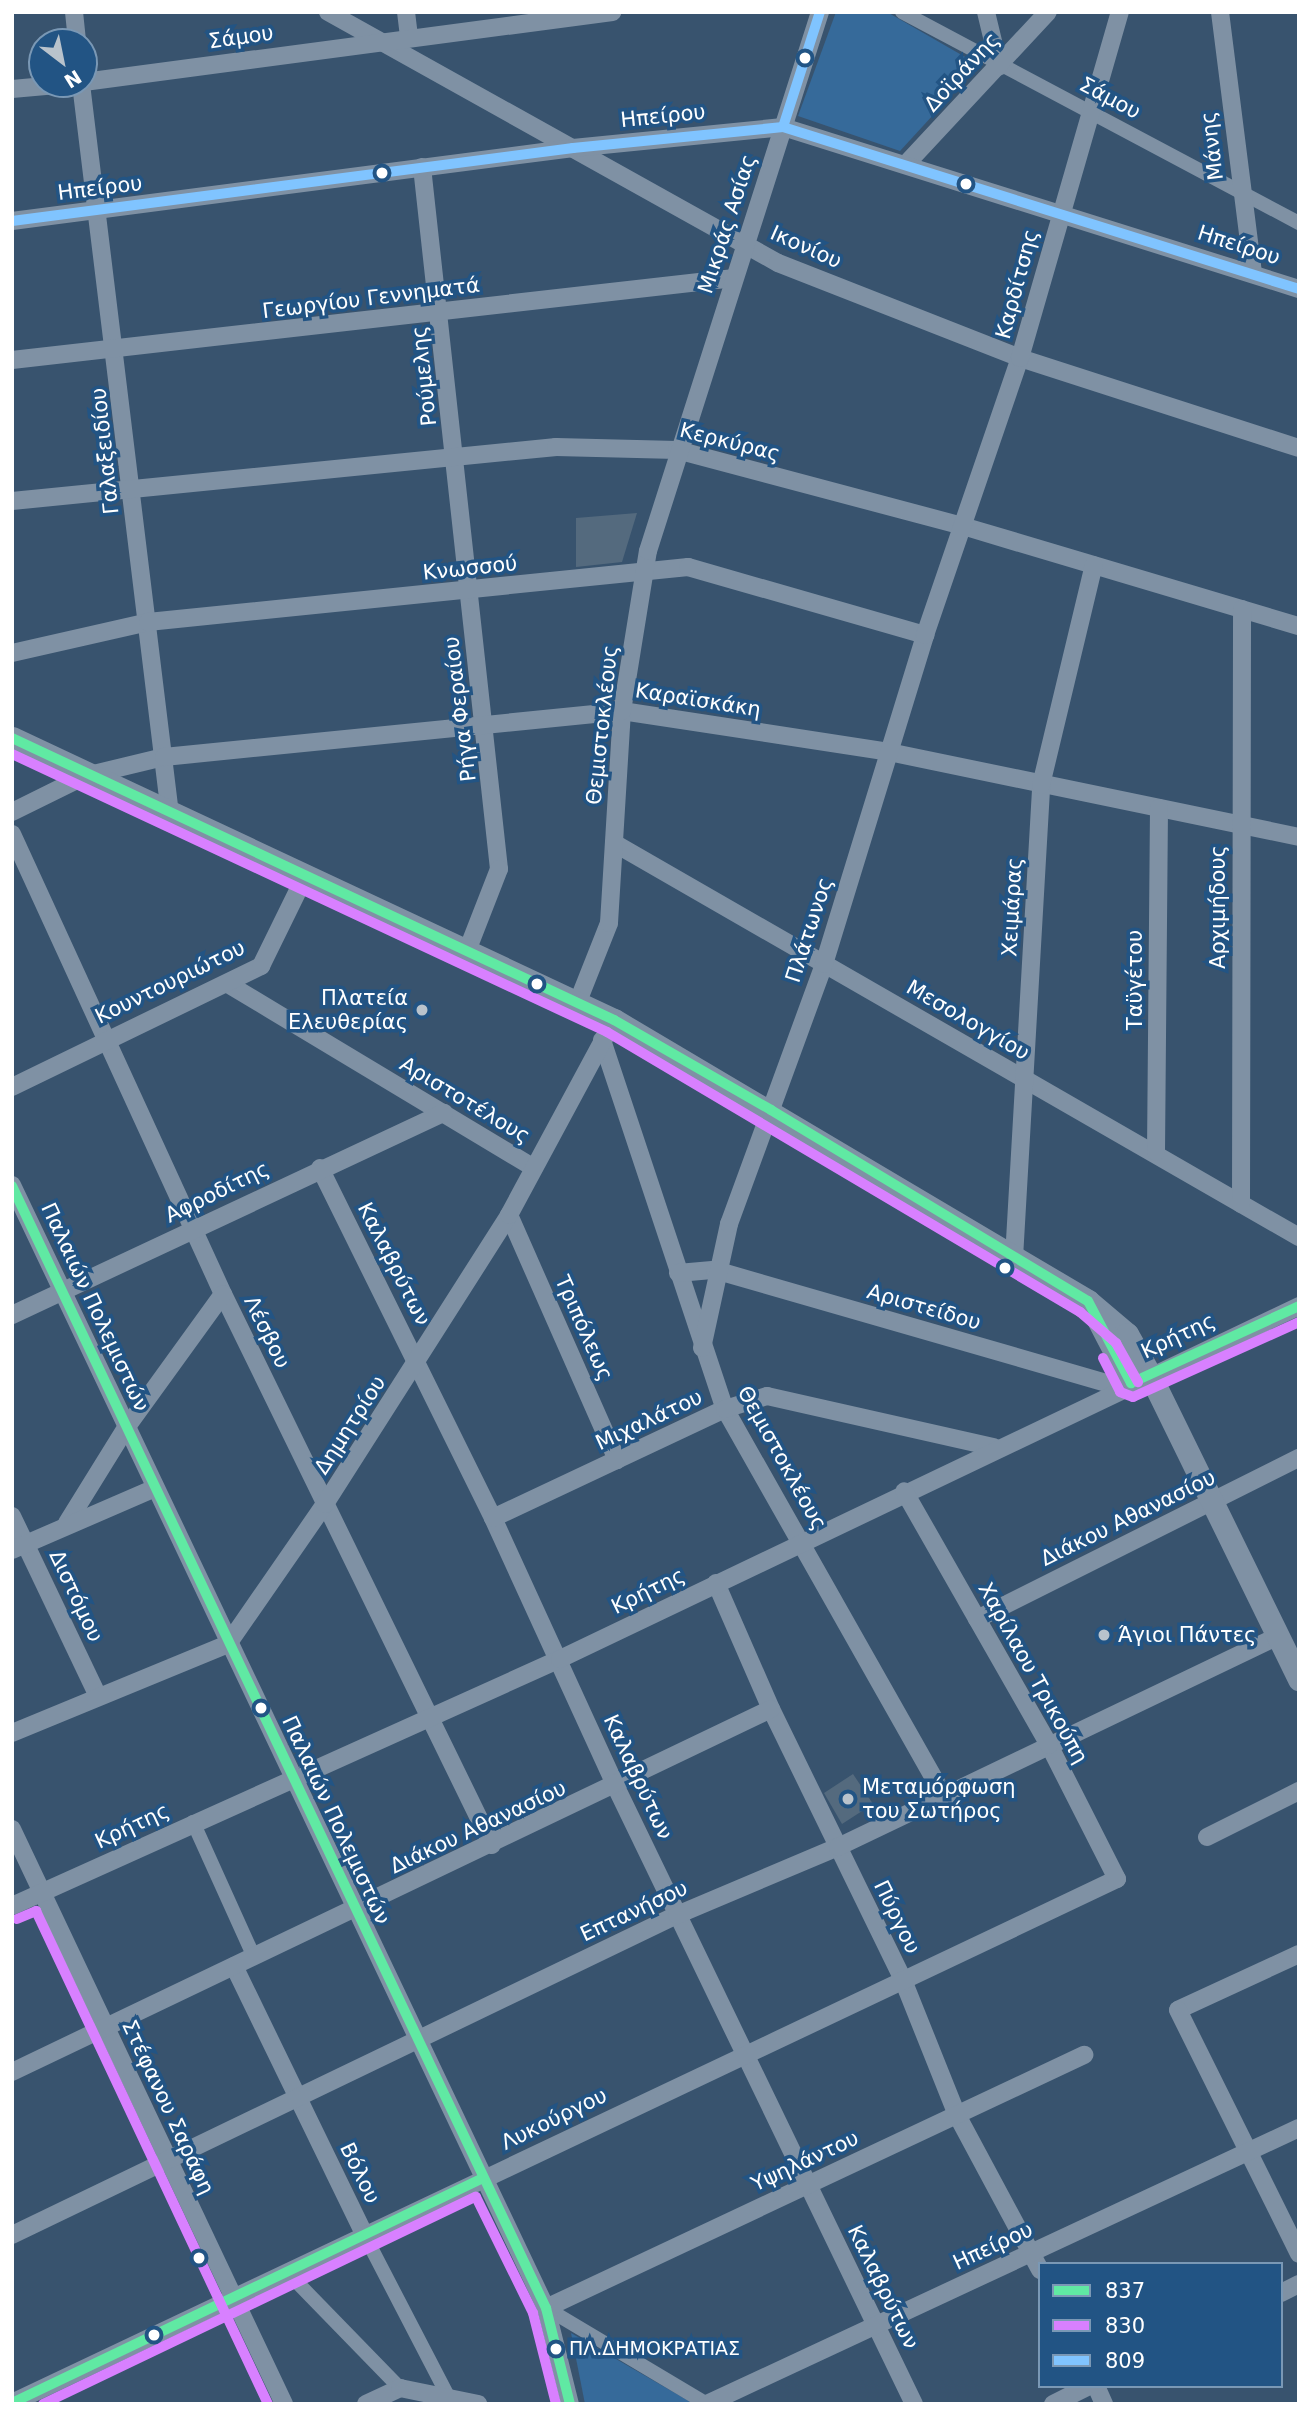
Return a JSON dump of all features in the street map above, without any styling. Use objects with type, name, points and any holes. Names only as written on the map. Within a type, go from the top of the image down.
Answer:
[{"type":"street","name":"Ικονίου","points":[[328,12],[778,263],[1020,358],[1299,448]]},
{"type":"street","points":[[406,12],[409,36]]},
{"type":"street","name":"Σάμου","points":[[98,81],[379,40],[612,12]]},
{"type":"street","name":"Μικράς Ασίας","points":[[677,450],[820,12]]},
{"type":"street","name":"Σάμου","points":[[902,12],[999,66],[1299,223]]},
{"type":"street","points":[[986,12],[999,66]]},
{"type":"street","name":"Δοϊράνης","points":[[908,162],[1048,12]]},
{"type":"street","name":"Καρδίτσης","points":[[966,527],[1020,358],[1088,112],[1120,12]]},
{"type":"street","name":"Μάνης","points":[[1220,12],[1253,274]]},
{"type":"street","name":"Γαλαξειδίου","points":[[85,98],[96,212],[116,349],[170,814]]},
{"type":"street","name":"Ηπείρου","points":[[12,221],[573,148],[783,127],[908,162],[1299,289]]},
{"type":"street","name":"Ρούμελης","points":[[422,167],[456,456]]},
{"type":"street","name":"Γεωργίου Γεννηματά","points":[[12,359],[734,278]]},
{"type":"street","name":"Κερκύρας","points":[[12,500],[131,485],[556,447],[677,450],[966,527],[1299,626]]},
{"type":"street","name":"Θεμιστοκλέους","points":[[577,1004],[609,923],[622,711],[644,573],[677,450]]},
{"type":"street","name":"Ρήγα Φεραίου","points":[[456,456],[468,591],[487,724],[499,869],[467,951]]},
{"type":"street","name":"Πλάτωνος","points":[[702,1348],[715,1270],[824,964],[925,635],[966,527]]},
{"type":"street","name":"Χειμάρας","points":[[1014,1258],[1041,785],[1094,565]]},
{"type":"street","name":"Κνωσσού","points":[[12,653],[148,622],[688,567],[715,572],[925,635]]},
{"type":"street","name":"Αρχιμήδους","points":[[1241,1204],[1242,609]]},
{"type":"street","name":"Καραϊσκάκη","points":[[12,812],[85,776],[164,757],[622,711],[889,752],[1041,785],[1241,821],[1299,837]]},
{"type":"street","points":[[12,738],[85,776],[577,1004],[608,1030],[771,1110],[1088,1301],[1127,1334],[1134,1382],[1214,1502],[1299,1679]]},
{"type":"street","name":"Ταϋγέτου","points":[[1156,1152],[1159,808]]},
{"type":"street","name":"Λέσβου","points":[[12,834],[108,1038],[223,1294],[492,1845]]},
{"type":"street","name":"Μεσολογγίου","points":[[614,843],[1025,1080],[1156,1152],[1299,1237]]},
{"type":"street","name":"Κουντουριώτου","points":[[12,1087],[108,1038],[228,984],[261,966],[305,876]]},
{"type":"street","name":"Αριστοτέλους","points":[[228,984],[534,1168]]},
{"type":"street","name":"Θεμιστοκλέους","points":[[608,1030],[678,1273],[725,1409],[804,1544],[945,1798]]},
{"type":"street","name":"Δημητρίου","points":[[228,1644],[325,1504],[418,1362],[509,1215],[608,1030]]},
{"type":"street","name":"Αφροδίτης","points":[[12,1315],[320,1168],[443,1113]]},
{"type":"street","name":"Καλαβρύτων","points":[[320,1168],[493,1518],[560,1659],[616,1787],[677,1915],[748,2052],[806,2186],[914,2404]]},
{"type":"street","name":"Παλαιών Πολεμιστών","points":[[12,1185],[415,2040],[546,2308],[570,2404]]},
{"type":"street","name":"Τριπόλεως","points":[[509,1215],[617,1460]]},
{"type":"street","points":[[678,1273],[715,1270]]},
{"type":"street","name":"Αριστείδου","points":[[715,1270],[1134,1382]]},
{"type":"street","points":[[68,1523],[126,1427],[223,1294]]},
{"type":"street","name":"Κρήτης","points":[[12,1906],[193,1822],[560,1659],[716,1583],[804,1544],[994,1447],[1299,1306]]},
{"type":"street","name":"Μιχαλάτου","points":[[493,1518],[725,1409],[783,1397],[994,1447]]},
{"type":"street","name":"Διάκου Αθανασίου","points":[[977,1619],[1299,1458]]},
{"type":"street","points":[[19,1546],[155,1488]]},
{"type":"street","name":"Χαρίλαου Τρικούπη","points":[[904,1491],[1049,1745],[1117,1880]]},
{"type":"street","name":"Διστόμου","points":[[12,1516],[19,1546],[98,1696]]},
{"type":"street","name":"Πύργου","points":[[716,1583],[771,1709],[903,1980],[957,2115],[1038,2266]]},
{"type":"street","name":"Επτανήσου","points":[[12,2235],[677,1915],[945,1798],[1049,1745],[1279,1636]]},
{"type":"street","points":[[12,1733],[228,1644]]},
{"type":"street","name":"Διάκου Αθανασίου","points":[[12,2072],[616,1787],[771,1709]]},
{"type":"street","points":[[1207,1838],[1299,1791]]},
{"type":"street","points":[[193,1822],[254,1957]]},
{"type":"street","name":"Στέφανου Σαράφη","points":[[12,1829],[284,2404]]},
{"type":"street","name":"Λυκούργου","points":[[12,2403],[748,2052],[1117,1880]]},
{"type":"street","points":[[1299,1954],[1178,2010],[1299,2254]]},
{"type":"street","name":"Βόλου","points":[[234,1966],[365,2236],[449,2398]]},
{"type":"street","name":"Υψηλάντου","points":[[546,2308],[1084,2055]]},
{"type":"street","name":"Ηπείρου","points":[[707,2404],[1299,2128]]},
{"type":"street","points":[[288,2273],[400,2388],[478,2404]]},
{"type":"street","points":[[1283,2292],[1299,2284]]},
{"type":"street","points":[[546,2308],[707,2404]]},
{"type":"street","points":[[366,2404],[400,2388]]},
{"type":"street","points":[[1053,2404],[1085,2388]]},
{"type":"street","points":[[1097,2388],[1104,2404]]},
{"type":"shaded area","points":[[836,12],[887,12],[979,65],[900,151],[798,116]]},
{"type":"shaded area","points":[[571,2333],[694,2404],[585,2404]]},
{"type":"building","points":[[637,513],[622,562],[576,567],[576,518]]},
{"type":"building","name":"Μεταμόρφωση του Σωτήρος","points":[[853,1774],[873,1804],[842,1824],[824,1793]]},
{"type":"transit line","name":"809","points":[[783,127],[820,12]]},
{"type":"transit line","name":"809","points":[[12,221],[573,148],[783,127],[1299,289]]},
{"type":"transit line","name":"837","points":[[12,738],[614,1020],[771,1110],[1088,1301],[1131,1383],[1299,1306]]},
{"type":"transit line","name":"830","points":[[12,754],[607,1032],[1080,1312],[1116,1343],[1138,1382]]},
{"type":"transit line","name":"837","points":[[12,1186],[546,2308],[570,2404]]},
{"type":"transit line","name":"830","points":[[1103,1358],[1120,1392],[1133,1397],[1299,1322]]},
{"type":"transit line","name":"830","points":[[17,1919],[36,1911],[268,2404]]},
{"type":"transit line","name":"837","points":[[12,2403],[483,2178]]},
{"type":"transit line","name":"830","points":[[43,2404],[476,2197],[533,2313],[556,2404]]},
{"type":"place","name":"Πλατεία Ελευθερίας","points":[[422,1010]]},
{"type":"place","name":"Άγιοι Πάντες","points":[[1104,1635]]},
{"type":"place","name":"Μεταμόρφωση του Σωτήρος","points":[[848,1799]]},
{"type":"place","name":"ΠΛ.ΔΗΜΟΚΡΑΤΙΑΣ","points":[[556,2349]]}]
